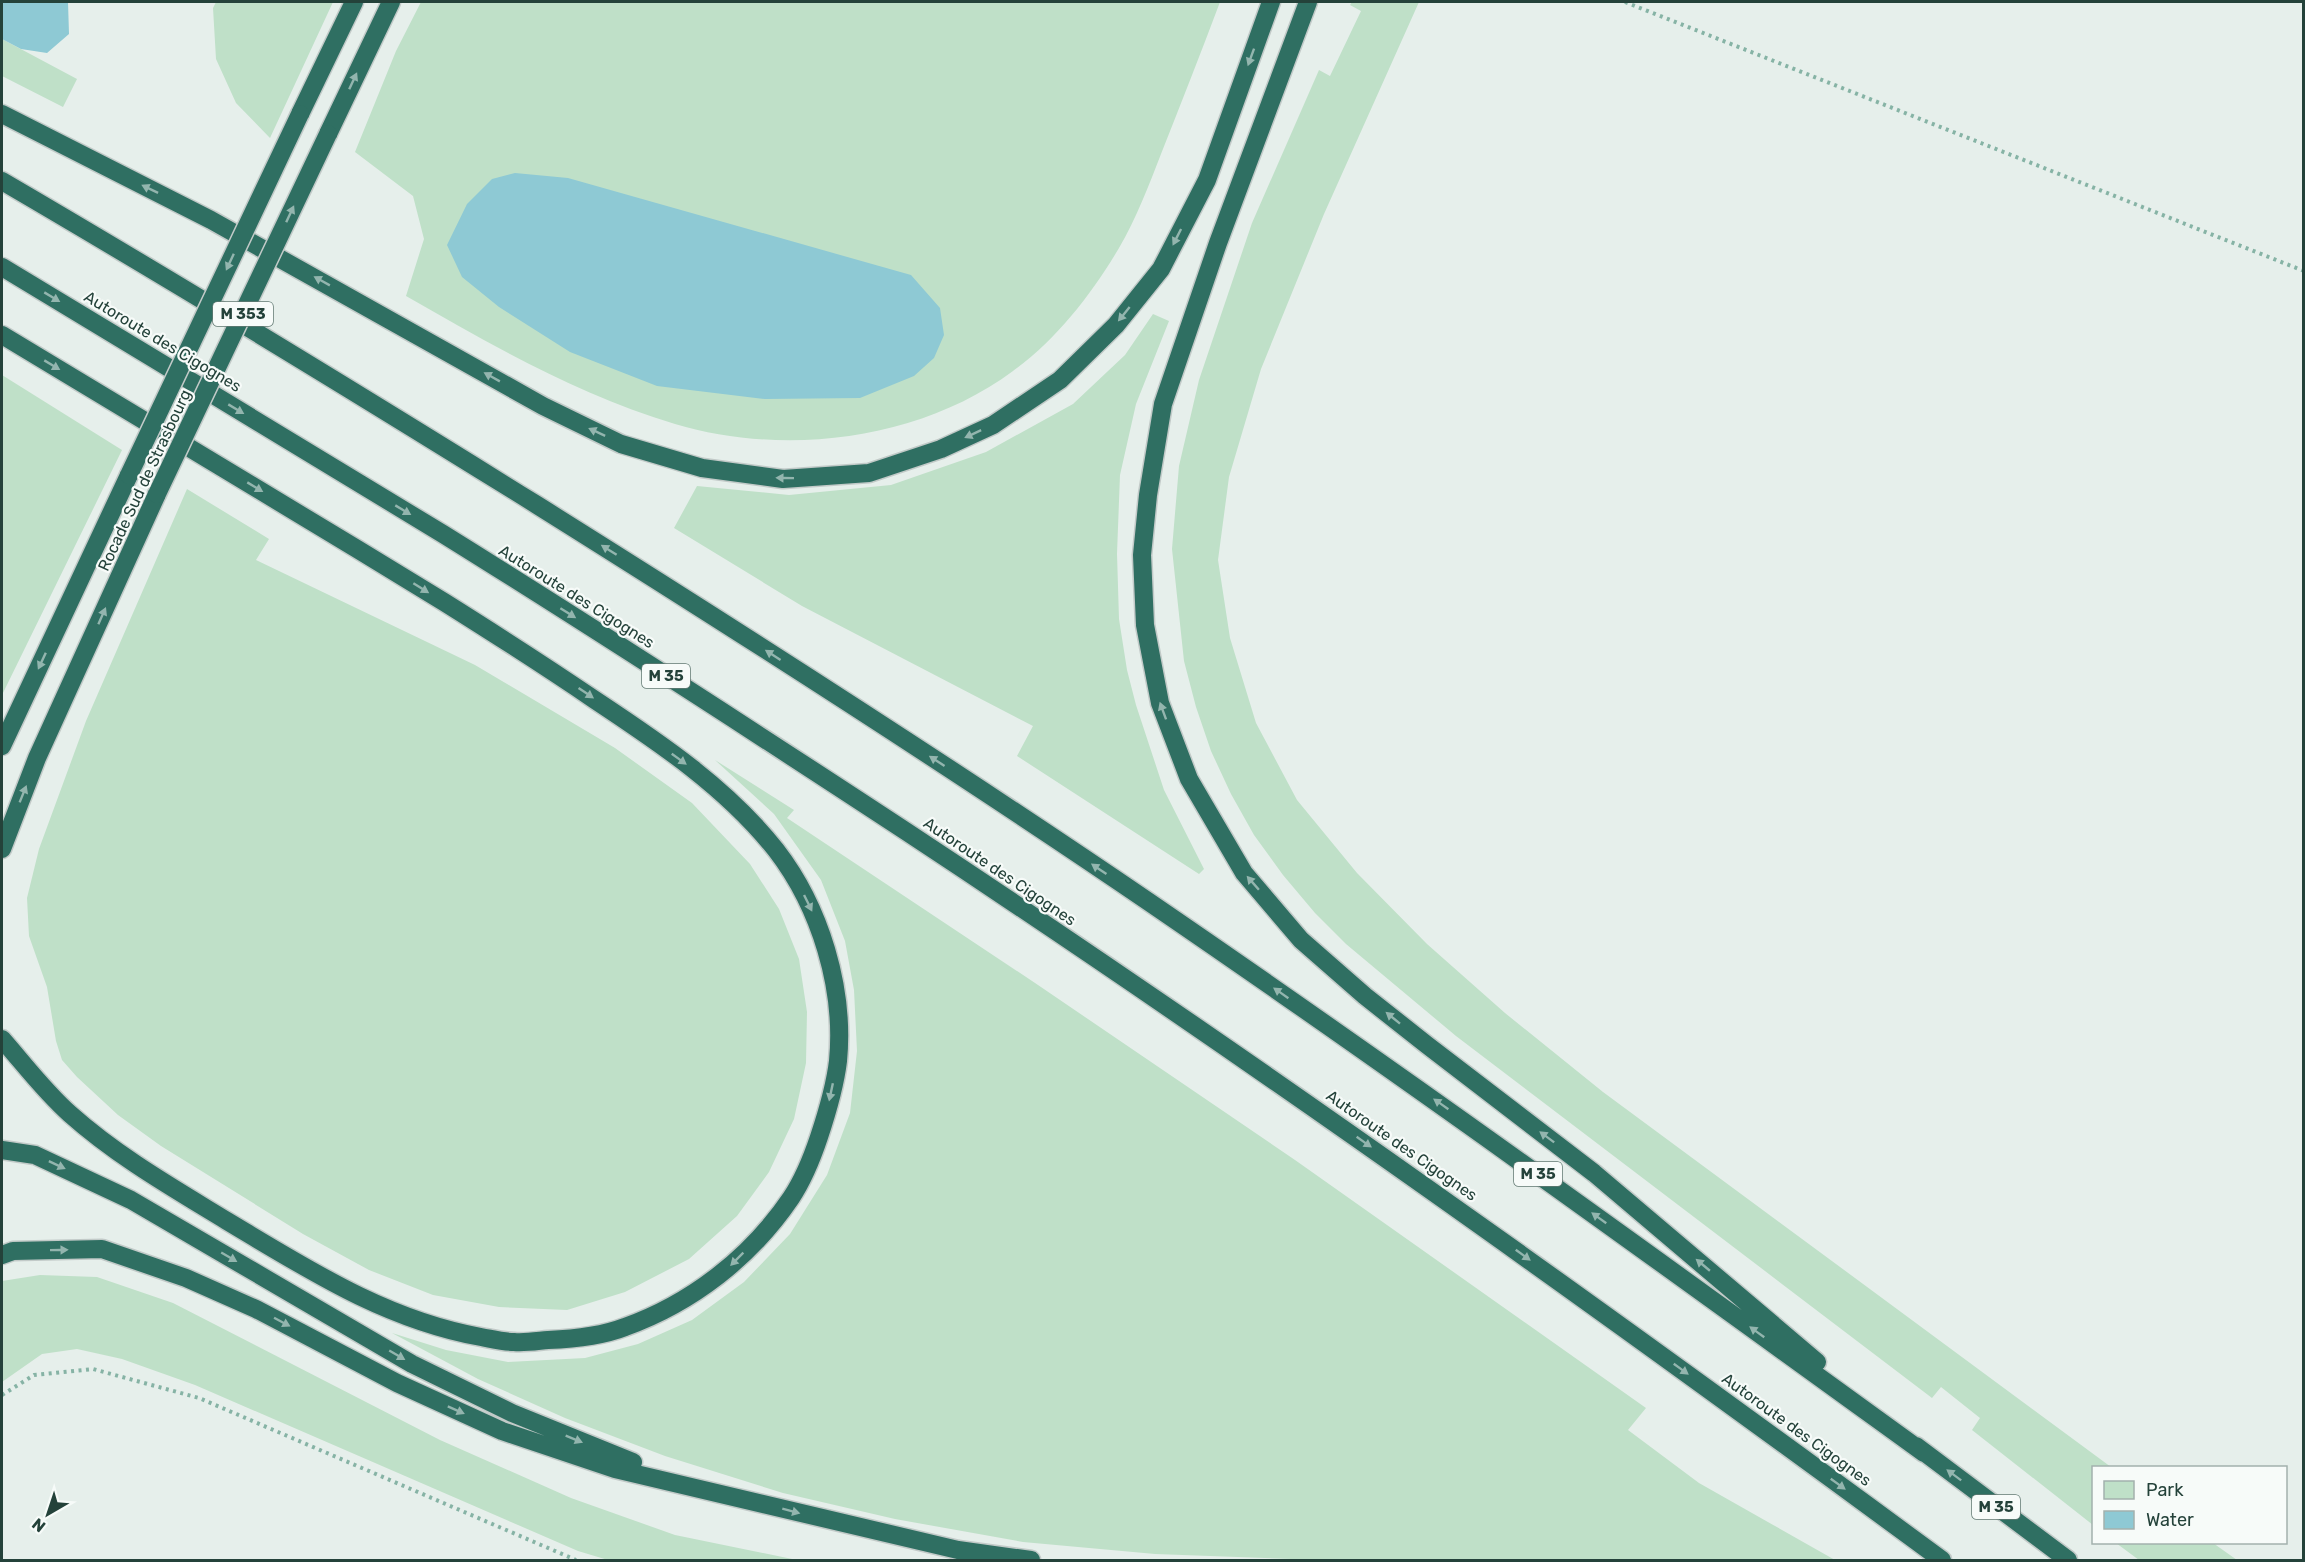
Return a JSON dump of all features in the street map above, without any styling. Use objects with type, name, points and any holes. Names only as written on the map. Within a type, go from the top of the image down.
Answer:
[{"type":"highway","name":"Rocade Sud de Strasbourg","points":[[2,746],[354,2]]},
{"type":"highway","name":"Rocade Sud de Strasbourg","points":[[2,849],[37,758],[158,494],[391,2]]},
{"type":"highway","points":[[2,114],[211,220],[543,406],[621,444],[702,468],[783,479],[869,473],[941,449],[993,425],[1060,380],[1116,325],[1161,269],[1207,180],[1271,2]]},
{"type":"highway","points":[[1308,2],[1218,243],[1163,404],[1148,495],[1142,555],[1145,625],[1160,703],[1189,779],[1244,873],[1301,940],[1374,1003],[1594,1173],[1924,1453]]},
{"type":"highway","points":[[1275,90],[1316,2]]},
{"type":"highway","name":"M 35","points":[[2,181],[318,369],[687,599],[952,770],[1148,901],[1465,1121],[2068,1560]]},
{"type":"highway","name":"Autoroute des Cigognes","points":[[2,267],[444,535],[660,671],[912,835],[1316,1109],[1508,1244],[1942,1560]]},
{"type":"highway","points":[[2,335],[506,641],[632,724],[686,763],[739,807],[778,853],[809,903],[827,956],[838,1011],[838,1063],[827,1111],[812,1157],[792,1197],[762,1234],[722,1274],[675,1304],[621,1329],[565,1339],[514,1342],[448,1331],[391,1312],[330,1282],[151,1174],[101,1139],[69,1113],[2,1039]]},
{"type":"highway","points":[[2,1150],[35,1155],[131,1200],[412,1364],[512,1413],[620,1458],[735,1496]]},
{"type":"highway","points":[[2,1255],[14,1251],[102,1249],[186,1278],[256,1309],[397,1383],[502,1431],[615,1469],[958,1550],[1031,1560]]},
{"type":"path","points":[[1625,2],[2304,271]]},
{"type":"path","points":[[2,1395],[34,1375],[93,1369],[199,1398],[576,1560]]},
{"type":"green space","points":[[216,2],[333,2],[270,138],[236,103],[216,59],[213,8]]},
{"type":"green space","points":[[421,2],[1220,2],[1152,178],[1131,225],[1097,283],[1044,345],[1013,371],[976,394],[937,413],[894,427],[851,436],[806,440],[762,439],[718,434],[675,424],[639,412],[537,368],[406,296],[424,239],[413,196],[355,152],[396,51]]},
{"type":"green space","points":[[1352,2],[1419,2],[1324,214],[1261,369],[1229,477],[1218,560],[1230,638],[1256,723],[1297,800],[1357,873],[1427,944],[1505,1013],[1603,1092],[2110,1466],[2092,1466],[2092,1524],[1972,1430],[1980,1418],[1941,1387],[1932,1398],[1456,1036],[1346,944],[1315,913],[1283,875],[1254,835],[1231,794],[1211,751],[1184,661],[1172,549],[1179,466],[1199,380],[1252,223],[1319,70],[1330,76],[1361,11],[1350,5]]},
{"type":"green space","points":[[2,39],[77,79],[63,107],[2,76]]},
{"type":"green space","points":[[1153,314],[1169,321],[1136,404],[1120,475],[1117,554],[1119,619],[1127,670],[1136,705],[1164,790],[1204,869],[1199,874],[1017,756],[1033,726],[802,606],[674,528],[697,486],[789,495],[891,485],[986,452],[1073,404],[1125,355]]},
{"type":"green space","points":[[2,375],[122,450],[2,695]]},
{"type":"green space","points":[[187,489],[269,539],[256,560],[475,665],[615,748],[692,803],[750,864],[779,909],[799,959],[807,1012],[806,1063],[794,1119],[769,1172],[737,1216],[689,1259],[625,1292],[567,1310],[499,1307],[433,1295],[369,1270],[303,1234],[161,1146],[118,1115],[62,1060],[56,1041],[47,987],[29,936],[27,898],[39,849],[86,721]]},
{"type":"green space","points":[[715,760],[794,810],[787,818],[1295,1160],[1646,1408],[1628,1430],[1699,1483],[1835,1560],[1320,1560],[1155,1554],[1023,1542],[895,1519],[783,1493],[665,1456],[565,1418],[478,1379],[392,1333],[446,1350],[508,1362],[585,1358],[638,1344],[692,1320],[744,1282],[790,1234],[827,1175],[850,1113],[857,1051],[854,990],[845,941],[821,880],[774,814]]},
{"type":"green space","points":[[40,1275],[97,1277],[173,1303],[440,1440],[571,1498],[675,1535],[797,1560],[608,1560],[578,1551],[195,1385],[122,1359],[77,1349],[42,1354],[2,1382],[2,1281]]},
{"type":"green space","points":[[2117,1544],[2214,1544],[2237,1560],[2139,1560]]},
{"type":"water","points":[[2,2],[68,2],[69,34],[47,53],[21,49],[2,39]]},
{"type":"water","points":[[515,173],[568,178],[911,275],[940,308],[944,335],[934,358],[914,376],[860,398],[765,399],[657,386],[570,352],[499,307],[462,277],[447,245],[467,204],[492,179]]}]
